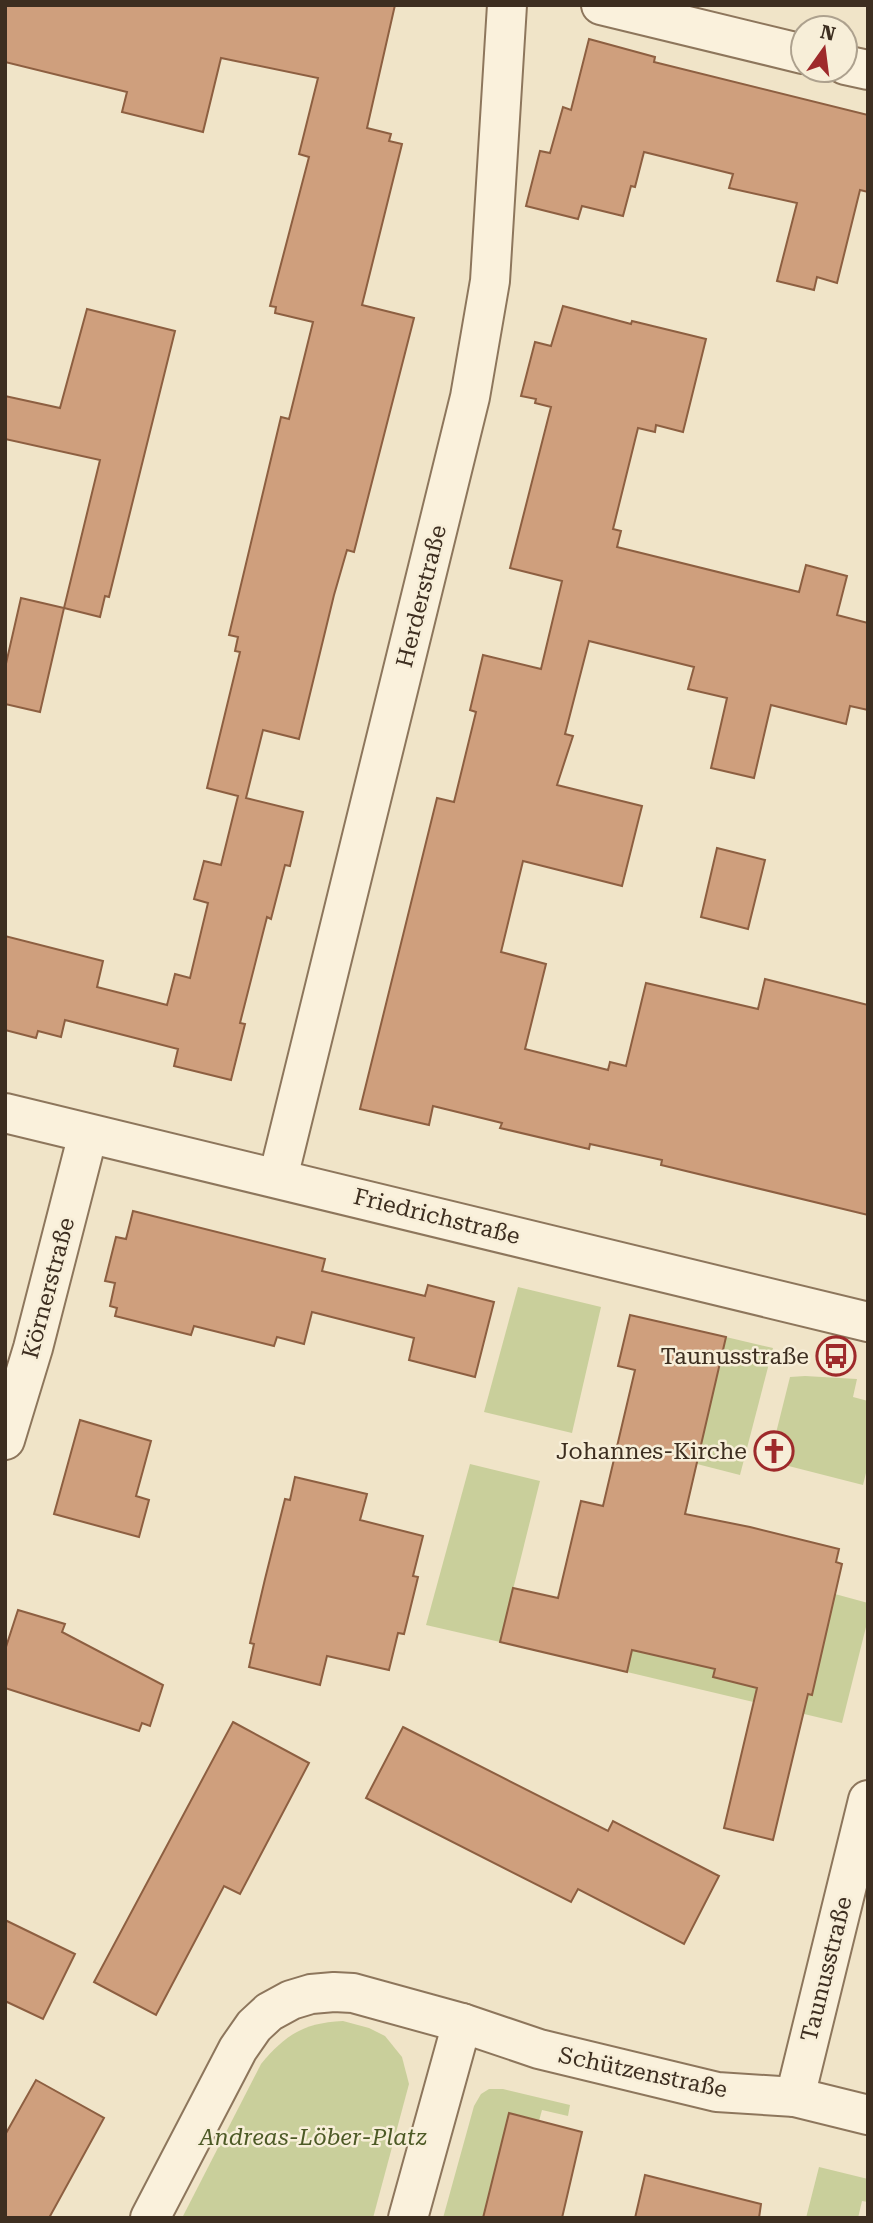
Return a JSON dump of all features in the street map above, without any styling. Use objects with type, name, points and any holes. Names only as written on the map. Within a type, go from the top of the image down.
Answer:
[{"type":"street","name":"Herderstraße","points":[[278,1178],[479,355],[490,281],[507,5]]},
{"type":"street","points":[[601,5],[789,51]]},
{"type":"street","name":"Friedrichstraße","points":[[5,1113],[868,1322]]},
{"type":"street","name":"Körnerstraße","points":[[5,1440],[33,1349],[88,1134]]},
{"type":"street","name":"Taunusstraße","points":[[795,2097],[868,1800]]},
{"type":"street","points":[[150,2218],[238,2049],[254,2026],[269,2012],[291,2000],[311,1994],[334,1992],[353,1993],[462,2023],[408,2218]]},
{"type":"street","name":"Schützenstraße","points":[[462,2023],[539,2049],[717,2092],[795,2097],[868,2115]]},
{"type":"green space","points":[[518,1287],[601,1307],[572,1433],[484,1412]]},
{"type":"green space","points":[[726,1337],[773,1348],[740,1475],[697,1464]]},
{"type":"green space","points":[[790,1377],[857,1379],[853,1397],[868,1401],[868,1465],[863,1485],[769,1461]]},
{"type":"green space","points":[[470,1464],[540,1481],[500,1642],[426,1625]]},
{"type":"green space","points":[[835,1594],[868,1603],[868,1619],[842,1723],[627,1672],[639,1622],[715,1669],[714,1677],[773,1691],[774,1687],[811,1695]]},
{"type":"green space","name":"Andreas-Löber-Platz","points":[[343,2021],[369,2028],[385,2036],[402,2057],[409,2084],[373,2218],[182,2218],[261,2064],[279,2045],[297,2032],[317,2024]]},
{"type":"green space","points":[[489,2089],[503,2089],[570,2105],[568,2116],[542,2110],[539,2121],[509,2114],[483,2218],[443,2218],[474,2106],[481,2094]]},
{"type":"green space","points":[[819,2167],[868,2179],[868,2202],[862,2201],[858,2218],[806,2218]]},
{"type":"building","points":[[5,5],[395,5],[367,128],[391,134],[389,141],[402,144],[362,305],[414,318],[354,552],[347,550],[334,595],[299,739],[263,730],[246,798],[303,812],[290,866],[285,865],[271,919],[267,917],[240,1023],[245,1024],[231,1080],[174,1066],[178,1049],[65,1020],[61,1037],[38,1031],[36,1038],[5,1030],[5,936],[103,961],[97,987],[167,1005],[175,974],[190,978],[208,903],[194,899],[204,861],[221,865],[238,796],[207,788],[240,652],[235,651],[238,637],[229,635],[281,417],[289,419],[313,322],[275,313],[276,307],[270,306],[309,157],[299,154],[318,78],[221,58],[203,132],[122,112],[127,92],[5,62]]},
{"type":"building","points":[[589,39],[655,57],[654,62],[868,115],[868,192],[860,190],[837,283],[817,277],[814,290],[777,281],[797,203],[729,188],[733,174],[644,152],[635,187],[631,186],[623,216],[582,206],[578,219],[526,206],[540,151],[550,153],[563,107],[571,110]]},
{"type":"building","points":[[563,306],[631,324],[632,321],[706,339],[683,432],[656,425],[655,432],[638,428],[613,529],[621,531],[617,547],[799,592],[806,565],[847,576],[837,615],[868,623],[868,710],[850,706],[846,724],[771,705],[754,778],[711,768],[727,698],[688,689],[694,667],[589,641],[565,734],[573,736],[557,785],[642,806],[622,886],[523,861],[501,952],[546,964],[525,1049],[608,1070],[610,1062],[626,1066],[646,983],[758,1009],[765,979],[868,1005],[868,1215],[661,1165],[662,1160],[590,1144],[589,1149],[500,1128],[502,1123],[433,1106],[429,1125],[360,1109],[437,798],[454,802],[476,712],[470,710],[483,655],[541,669],[562,581],[510,568],[551,407],[535,403],[536,399],[521,396],[535,342],[551,346]]},
{"type":"building","points":[[87,309],[175,331],[109,597],[105,596],[100,617],[64,608],[100,460],[5,439],[5,396],[60,408]]},
{"type":"building","points":[[21,598],[64,608],[40,712],[5,704],[5,668]]},
{"type":"building","points":[[717,848],[765,860],[748,929],[701,917]]},
{"type":"building","points":[[133,1211],[325,1259],[322,1271],[425,1296],[428,1285],[494,1302],[475,1377],[409,1360],[414,1338],[312,1312],[304,1344],[277,1337],[274,1346],[194,1326],[191,1335],[115,1316],[117,1308],[110,1306],[115,1283],[105,1281],[116,1237],[126,1239]]},
{"type":"building","points":[[630,1315],[726,1337],[685,1514],[839,1549],[836,1562],[842,1564],[812,1695],[808,1694],[773,1840],[724,1828],[757,1688],[713,1677],[715,1669],[632,1650],[627,1672],[500,1642],[513,1588],[558,1598],[581,1501],[603,1506],[635,1370],[618,1366]]},
{"type":"building","points":[[80,1420],[151,1441],[136,1496],[149,1500],[139,1537],[54,1514]]},
{"type":"building","points":[[295,1477],[367,1494],[360,1520],[423,1536],[413,1576],[418,1577],[404,1634],[398,1633],[389,1670],[327,1656],[320,1685],[249,1667],[254,1644],[250,1643],[265,1579],[285,1499],[290,1500]]},
{"type":"building","points":[[18,1610],[65,1624],[62,1632],[163,1685],[150,1726],[142,1723],[139,1731],[5,1688],[5,1650]]},
{"type":"building","points":[[233,1722],[309,1763],[240,1894],[224,1886],[156,2015],[94,1982]]},
{"type":"building","points":[[403,1727],[608,1831],[613,1821],[719,1876],[684,1944],[578,1889],[571,1902],[366,1798]]},
{"type":"building","points":[[5,1920],[75,1954],[43,2019],[5,2001]]},
{"type":"building","points":[[36,2080],[104,2118],[49,2218],[5,2218],[5,2135]]},
{"type":"building","points":[[509,2113],[582,2132],[562,2218],[483,2218]]},
{"type":"building","points":[[645,2175],[761,2204],[759,2218],[635,2218]]},
{"type":"place","name":"Taunusstraße","points":[[836,1356]]},
{"type":"place","name":"Johannes-Kirche","points":[[774,1451]]}]
